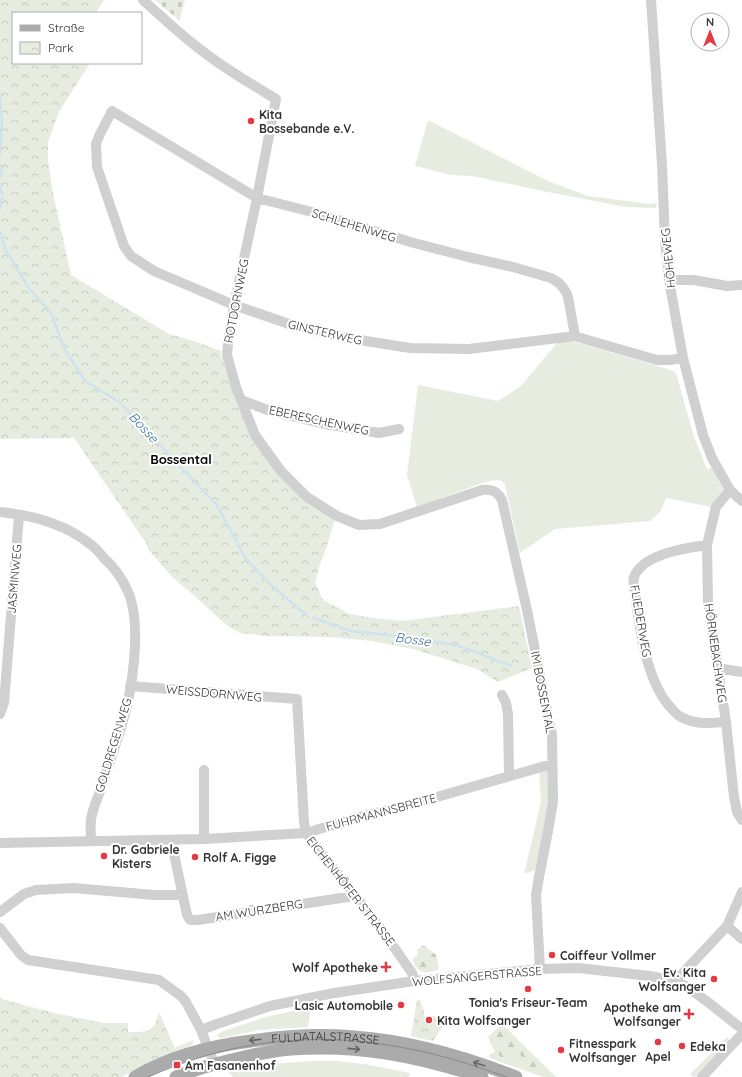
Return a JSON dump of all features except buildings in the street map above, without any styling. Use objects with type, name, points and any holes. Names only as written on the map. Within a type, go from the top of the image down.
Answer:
[{"type":"main road","name":"FULDATALSTRASSE","points":[[135,1077],[159,1064],[208,1048],[283,1037],[312,1036],[354,1037],[395,1042],[430,1050],[516,1077]]},
{"type":"main road","name":"FULDATALSTRASSE","points":[[176,1077],[214,1063],[265,1052],[290,1049],[346,1048],[403,1056],[482,1077]]},
{"type":"street","name":"ROTDORNWEG","points":[[143,0],[202,51],[240,78],[276,99],[258,198],[234,306],[226,355],[241,400],[255,435],[281,472],[307,497],[337,516],[359,525],[380,524],[482,490],[488,489],[495,491]]},
{"type":"street","name":"HÖHEWEG","points":[[651,0],[662,165],[665,241],[669,280],[683,358],[703,435],[712,458],[730,490],[742,501]]},
{"type":"street","name":"SCHLEHENWEG","points":[[112,112],[258,198],[312,212],[414,243],[551,278],[559,283],[567,294],[575,336]]},
{"type":"street","name":"GINSTERWEG","points":[[112,112],[96,144],[97,167],[124,246],[131,256],[154,271],[234,306],[292,325],[347,338],[410,348],[469,349],[575,336],[657,360],[683,358]]},
{"type":"street","points":[[669,280],[694,280],[727,286],[742,285]]},
{"type":"street","name":"EBERESCHENWEG","points":[[241,400],[270,411],[325,424],[379,433],[399,429]]},
{"type":"street","name":"HÖRNEBACHWEG","points":[[730,490],[716,507],[710,528],[707,545],[708,602],[726,722],[734,797],[737,812],[742,820]]},
{"type":"street","name":"IM BOSSENTAL","points":[[495,491],[502,500],[527,610],[552,735],[553,802],[536,895],[540,969]]},
{"type":"street","name":"GOLDREGENWEG","points":[[0,512],[19,514],[48,522],[72,532],[91,544],[119,574],[129,594],[134,619],[135,644],[130,686],[121,727],[90,820],[91,841]]},
{"type":"street","name":"JASMINWEG","points":[[0,714],[4,703],[19,514]]},
{"type":"street","name":"FLIEDERWEG","points":[[707,545],[690,547],[656,557],[643,564],[633,579],[644,648],[650,669],[664,702],[680,717],[700,724],[726,722]]},
{"type":"street","points":[[718,668],[742,672]]},
{"type":"street","name":"WEISSDORNWEG","points":[[130,686],[297,699]]},
{"type":"street","points":[[502,695],[506,703],[508,714],[509,776]]},
{"type":"street","name":"EICHENHÖFER STRASSE","points":[[297,699],[304,822],[306,833],[394,946],[412,973],[414,981]]},
{"type":"street","name":"FUHRMANNSBREITE","points":[[0,843],[204,839],[306,833],[552,764]]},
{"type":"street","points":[[204,770],[204,839]]},
{"type":"street","name":"AM WÜRZBERG","points":[[171,840],[182,894],[187,915],[190,920],[354,896]]},
{"type":"street","points":[[0,912],[24,894],[36,890],[74,888],[154,895],[182,894]]},
{"type":"street","points":[[674,981],[727,926],[742,892]]},
{"type":"street","points":[[727,926],[742,939]]},
{"type":"street","points":[[0,928],[21,955],[28,960],[159,980],[181,996],[186,1002],[201,1030],[214,1063]]},
{"type":"street","name":"WOLFSANGERSTRASSE","points":[[201,1030],[270,1006],[334,993],[414,981],[540,969],[578,968],[650,976],[674,981],[686,986],[742,1029]]},
{"type":"street","points":[[702,1077],[742,1034]]},
{"type":"green space","points":[[0,0],[104,0],[97,12],[12,12],[12,64],[89,64],[59,112],[48,142],[48,161],[53,193],[71,275],[169,334],[221,351],[221,355],[233,388],[253,437],[335,519],[315,583],[323,600],[350,614],[402,621],[519,606],[532,668],[498,682],[477,669],[413,649],[372,641],[330,637],[266,636],[240,633],[226,625],[171,576],[148,549],[148,546],[74,438],[0,439]]},
{"type":"green space","points":[[155,0],[185,0],[179,21],[179,20]]},
{"type":"green space","points":[[428,120],[550,182],[588,196],[650,204],[657,203],[656,208],[626,207],[472,176],[451,175],[415,166]]},
{"type":"green space","points":[[565,341],[575,342],[671,370],[676,373],[694,437],[707,469],[712,467],[723,489],[713,508],[666,498],[660,512],[650,521],[555,529],[520,553],[505,485],[502,481],[494,480],[482,483],[417,507],[407,475],[418,385],[498,401],[521,386],[557,343]]},
{"type":"green space","points":[[551,765],[553,802],[538,869],[524,874],[541,802],[539,768]]},
{"type":"green space","points":[[422,946],[425,946],[436,955],[439,968],[438,970],[423,972],[418,970],[416,967],[413,958],[418,955],[417,950]]},
{"type":"green space","points":[[0,997],[5,1000],[54,1013],[104,1023],[128,1023],[128,1032],[141,1032],[149,1030],[155,1024],[159,1012],[176,1051],[122,1077],[0,1077]]},
{"type":"green space","points":[[417,1000],[420,1000],[424,1011],[424,1017],[446,1015],[444,1025],[433,1041],[411,1036]]},
{"type":"green space","points":[[311,1007],[308,1027],[259,1030],[222,1038],[218,1036],[221,1032],[266,1017]]},
{"type":"green space","points":[[502,1024],[556,1077],[543,1077],[490,1058],[489,1055],[495,1052],[488,1037]]},
{"type":"green space","points":[[502,1030],[510,1032],[517,1043],[524,1045],[529,1055],[536,1057],[542,1065],[544,1072],[541,1074],[534,1068],[529,1069],[526,1066],[522,1056],[517,1052],[509,1052],[506,1060],[503,1062],[501,1060],[494,1035]]},
{"type":"green space","points":[[727,1037],[730,1041],[695,1077],[691,1076],[691,1073]]},
{"type":"green space","points":[[194,1040],[192,1045],[176,1051],[174,1048]]},
{"type":"green space","points":[[337,1061],[364,1064],[410,1073],[409,1077],[233,1077],[228,1071],[256,1065]]},
{"type":"waterway","name":"Bosse","points":[[0,94],[2,120],[0,155]]},
{"type":"waterway","name":"Bosse","points":[[0,165],[2,172],[0,177]]},
{"type":"waterway","name":"Bosse","points":[[0,184],[2,194]]},
{"type":"waterway","name":"Bosse","points":[[0,208],[2,198]]},
{"type":"waterway","name":"Bosse","points":[[0,231],[5,249],[28,287],[51,313],[65,350],[85,381],[119,402],[216,504],[246,559],[273,587],[306,615]]},
{"type":"waterway","name":"Bosse","points":[[313,618],[351,631],[415,638],[459,646],[512,666]]},
{"type":"tram line","points":[[148,1077],[180,1064],[244,1046],[309,1039],[376,1043],[422,1051],[507,1077]]},
{"type":"place","name":"Kita Bossebande e.V.","points":[[251,121]]},
{"type":"place","name":"Dr. Gabriele Kisters","points":[[104,856]]},
{"type":"place","name":"Rolf A. Figge","points":[[195,857]]},
{"type":"place","name":"Coiffeur Vollmer","points":[[552,955]]},
{"type":"place","name":"Wolf Apotheke","points":[[386,967]]},
{"type":"place","name":"Ev. Kita Wolfsanger","points":[[714,979]]},
{"type":"place","name":"Tonia's Friseur-Team","points":[[528,989]]},
{"type":"place","name":"Lasic Automobile","points":[[401,1005]]},
{"type":"place","name":"Apotheke am Wolfsanger","points":[[689,1014]]},
{"type":"place","name":"Kita Wolfsanger","points":[[429,1020]]},
{"type":"place","name":"Apel","points":[[658,1042]]},
{"type":"place","name":"Edeka","points":[[682,1046]]},
{"type":"place","name":"Fitnesspark Wolfsanger","points":[[561,1050]]},
{"type":"place","name":"Am Fasanenhof","points":[[177,1065]]},
{"type":"district","name":"Bossental","points":[[181,459]]}]
